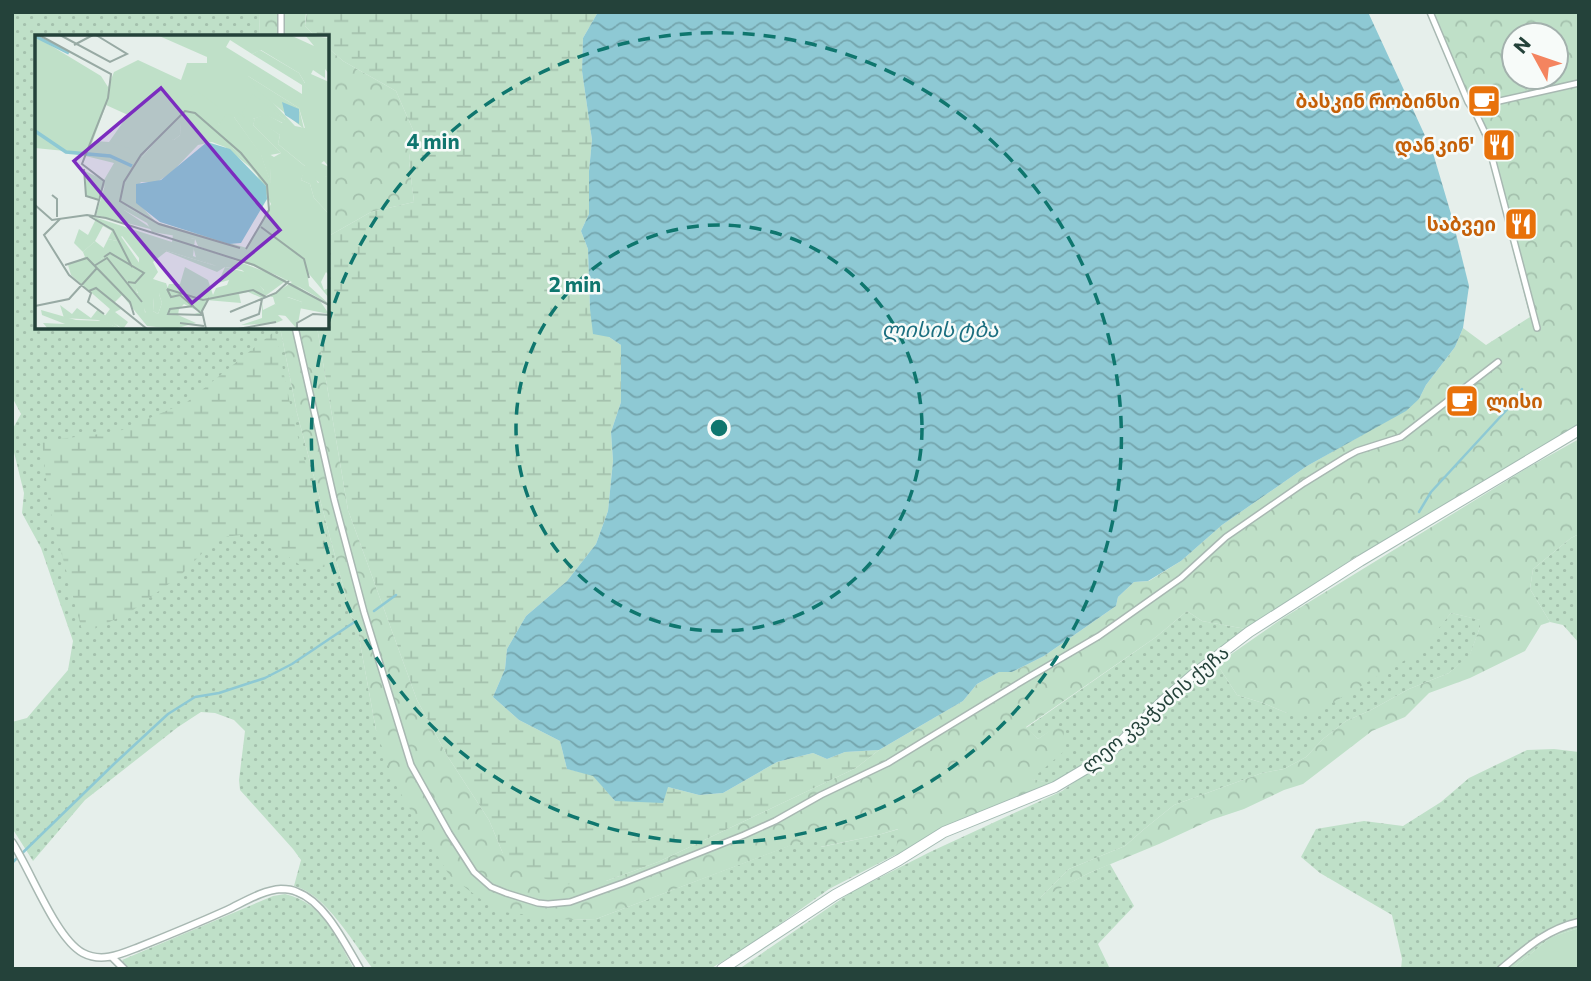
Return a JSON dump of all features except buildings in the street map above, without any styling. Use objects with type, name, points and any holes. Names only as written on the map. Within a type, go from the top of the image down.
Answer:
[{"type":"main road","name":"ლეო კვაჭაძის ქუჩა","points":[[722,969],[835,895],[944,832],[1055,787],[1087,768],[1118,745],[1193,676],[1249,632],[1368,556],[1579,430]]},
{"type":"street","points":[[281,12],[281,35]]},
{"type":"street","points":[[1430,12],[1490,146],[1537,328]]},
{"type":"street","points":[[1472,107],[1579,83]]},
{"type":"street","points":[[295,329],[337,510],[364,611],[411,765],[474,872],[491,887],[548,904],[570,902],[744,835],[888,763],[1099,636],[1181,578],[1226,537],[1259,514],[1346,457],[1401,437],[1498,362]]},
{"type":"street","points":[[12,842],[46,907],[66,938],[82,953],[99,958],[112,957],[261,895],[282,889],[297,892],[310,900],[329,918],[360,969]]},
{"type":"street","points":[[1501,969],[1539,938],[1579,922]]},
{"type":"street","points":[[112,957],[124,969]]},
{"type":"green space","points":[[12,12],[260,12],[259,35],[35,35],[35,329],[280,329],[297,413],[351,616],[356,621],[376,730],[572,920],[596,919],[817,835],[821,847],[899,829],[897,854],[829,889],[755,942],[710,969],[373,969],[328,909],[306,891],[294,886],[301,860],[240,790],[245,731],[234,720],[215,713],[201,712],[85,800],[33,861],[12,828],[12,722],[27,718],[68,670],[73,641],[41,548],[22,513],[24,493],[12,444],[12,430],[21,414],[12,397]]},
{"type":"green space","points":[[260,12],[306,12],[305,26],[314,35],[259,35]]},
{"type":"green space","points":[[307,12],[598,12],[583,38],[582,71],[592,140],[589,214],[581,231],[588,249],[590,309],[609,337],[621,345],[621,402],[611,432],[613,461],[608,511],[596,544],[567,581],[526,616],[507,649],[505,669],[493,697],[519,720],[560,741],[567,769],[593,775],[615,801],[668,787],[699,795],[723,793],[777,762],[813,753],[827,759],[845,752],[879,750],[856,768],[658,862],[606,881],[559,885],[506,861],[489,820],[448,757],[417,700],[348,510],[317,329],[329,329],[329,236],[371,212],[414,202],[409,161],[413,130],[396,91],[343,61],[329,49],[329,35],[314,35],[305,26]]},
{"type":"green space","points":[[1426,12],[1579,12],[1579,424],[1357,556],[1246,629],[1202,621],[1187,611],[1156,637],[1026,727],[1038,739],[1058,725],[1064,730],[1062,753],[1032,779],[1053,784],[896,856],[898,829],[820,847],[816,836],[596,919],[572,920],[496,911],[449,875],[394,782],[376,730],[356,621],[351,616],[297,413],[280,329],[317,329],[348,510],[417,700],[448,757],[489,820],[506,861],[606,881],[658,862],[856,768],[879,750],[963,701],[977,684],[999,672],[1012,672],[1044,656],[1116,606],[1118,597],[1134,582],[1149,581],[1181,561],[1222,525],[1307,466],[1419,399],[1426,385],[1455,347],[1463,328],[1486,345],[1530,317],[1485,142]]},
{"type":"green space","points":[[329,49],[343,61],[396,91],[413,130],[409,161],[414,202],[371,212],[329,236]]},
{"type":"green space","points":[[275,331],[294,423],[334,564],[308,571],[256,533],[217,538],[181,575],[129,613],[83,634],[49,506],[42,441],[117,432],[187,402]]},
{"type":"green space","points":[[1579,439],[1579,534],[1533,569],[1530,589],[1550,622],[1541,625],[1525,651],[1470,678],[1429,693],[1405,717],[1372,731],[1303,784],[1089,873],[1038,900],[1069,869],[1125,846],[1174,805],[1262,773],[1284,769],[1306,757],[1346,721],[1409,689],[1449,673],[1470,654],[1480,620],[1451,613],[1419,652],[1315,713],[1287,713],[1237,695],[1217,664],[1283,618]]},
{"type":"green space","points":[[1579,534],[1579,643],[1563,625],[1550,622],[1530,589],[1533,569]]},
{"type":"green space","points":[[1187,611],[1202,621],[1246,629],[1085,765],[1053,784],[1031,779],[1058,726],[1038,739],[1026,728],[1156,637]]},
{"type":"green space","points":[[1451,613],[1481,620],[1470,655],[1449,673],[1409,689],[1346,721],[1306,757],[1284,769],[1262,773],[1174,805],[1125,846],[1069,869],[1040,898],[1110,864],[1134,906],[1098,944],[1110,969],[739,969],[853,891],[1062,791],[1104,761],[1217,664],[1237,695],[1287,713],[1437,629]]},
{"type":"green space","points":[[1527,750],[1579,752],[1579,928],[1551,937],[1512,969],[1401,969],[1402,959],[1392,915],[1320,873],[1301,857],[1316,829],[1364,821],[1403,826],[1441,802],[1469,778]]},
{"type":"green space","points":[[285,894],[298,898],[319,913],[335,934],[354,969],[129,969],[122,960],[273,896]]},
{"type":"green space","points":[[1579,928],[1579,969],[1512,969],[1551,937]]},
{"type":"water","name":"ლისის ტბა","points":[[598,12],[1368,12],[1433,153],[1469,286],[1463,328],[1455,347],[1426,385],[1419,399],[1406,411],[1307,466],[1222,525],[1181,561],[1148,581],[1134,582],[1118,597],[1116,606],[1044,656],[1012,672],[999,672],[977,684],[963,701],[879,750],[845,752],[827,759],[813,753],[777,762],[723,793],[699,795],[668,787],[663,803],[615,801],[593,776],[567,769],[560,741],[519,720],[493,697],[505,669],[507,649],[526,616],[567,581],[596,544],[608,511],[613,461],[611,432],[621,402],[621,345],[609,337],[593,334],[588,249],[581,231],[589,214],[592,140],[582,71],[583,38]]},
{"type":"waterway","points":[[1419,512],[1431,492],[1513,403],[1522,389]]},
{"type":"waterway","points":[[374,611],[396,595]]},
{"type":"waterway","points":[[12,863],[168,714],[195,697],[219,693],[265,678],[292,664],[356,621]]},
{"type":"place","name":"ბასკინ რობინსი","points":[[1484,101]]},
{"type":"place","name":"დანკინ'","points":[[1499,145]]},
{"type":"place","name":"საბვეი","points":[[1521,224]]},
{"type":"place","name":"ლისი","points":[[1462,401]]}]
